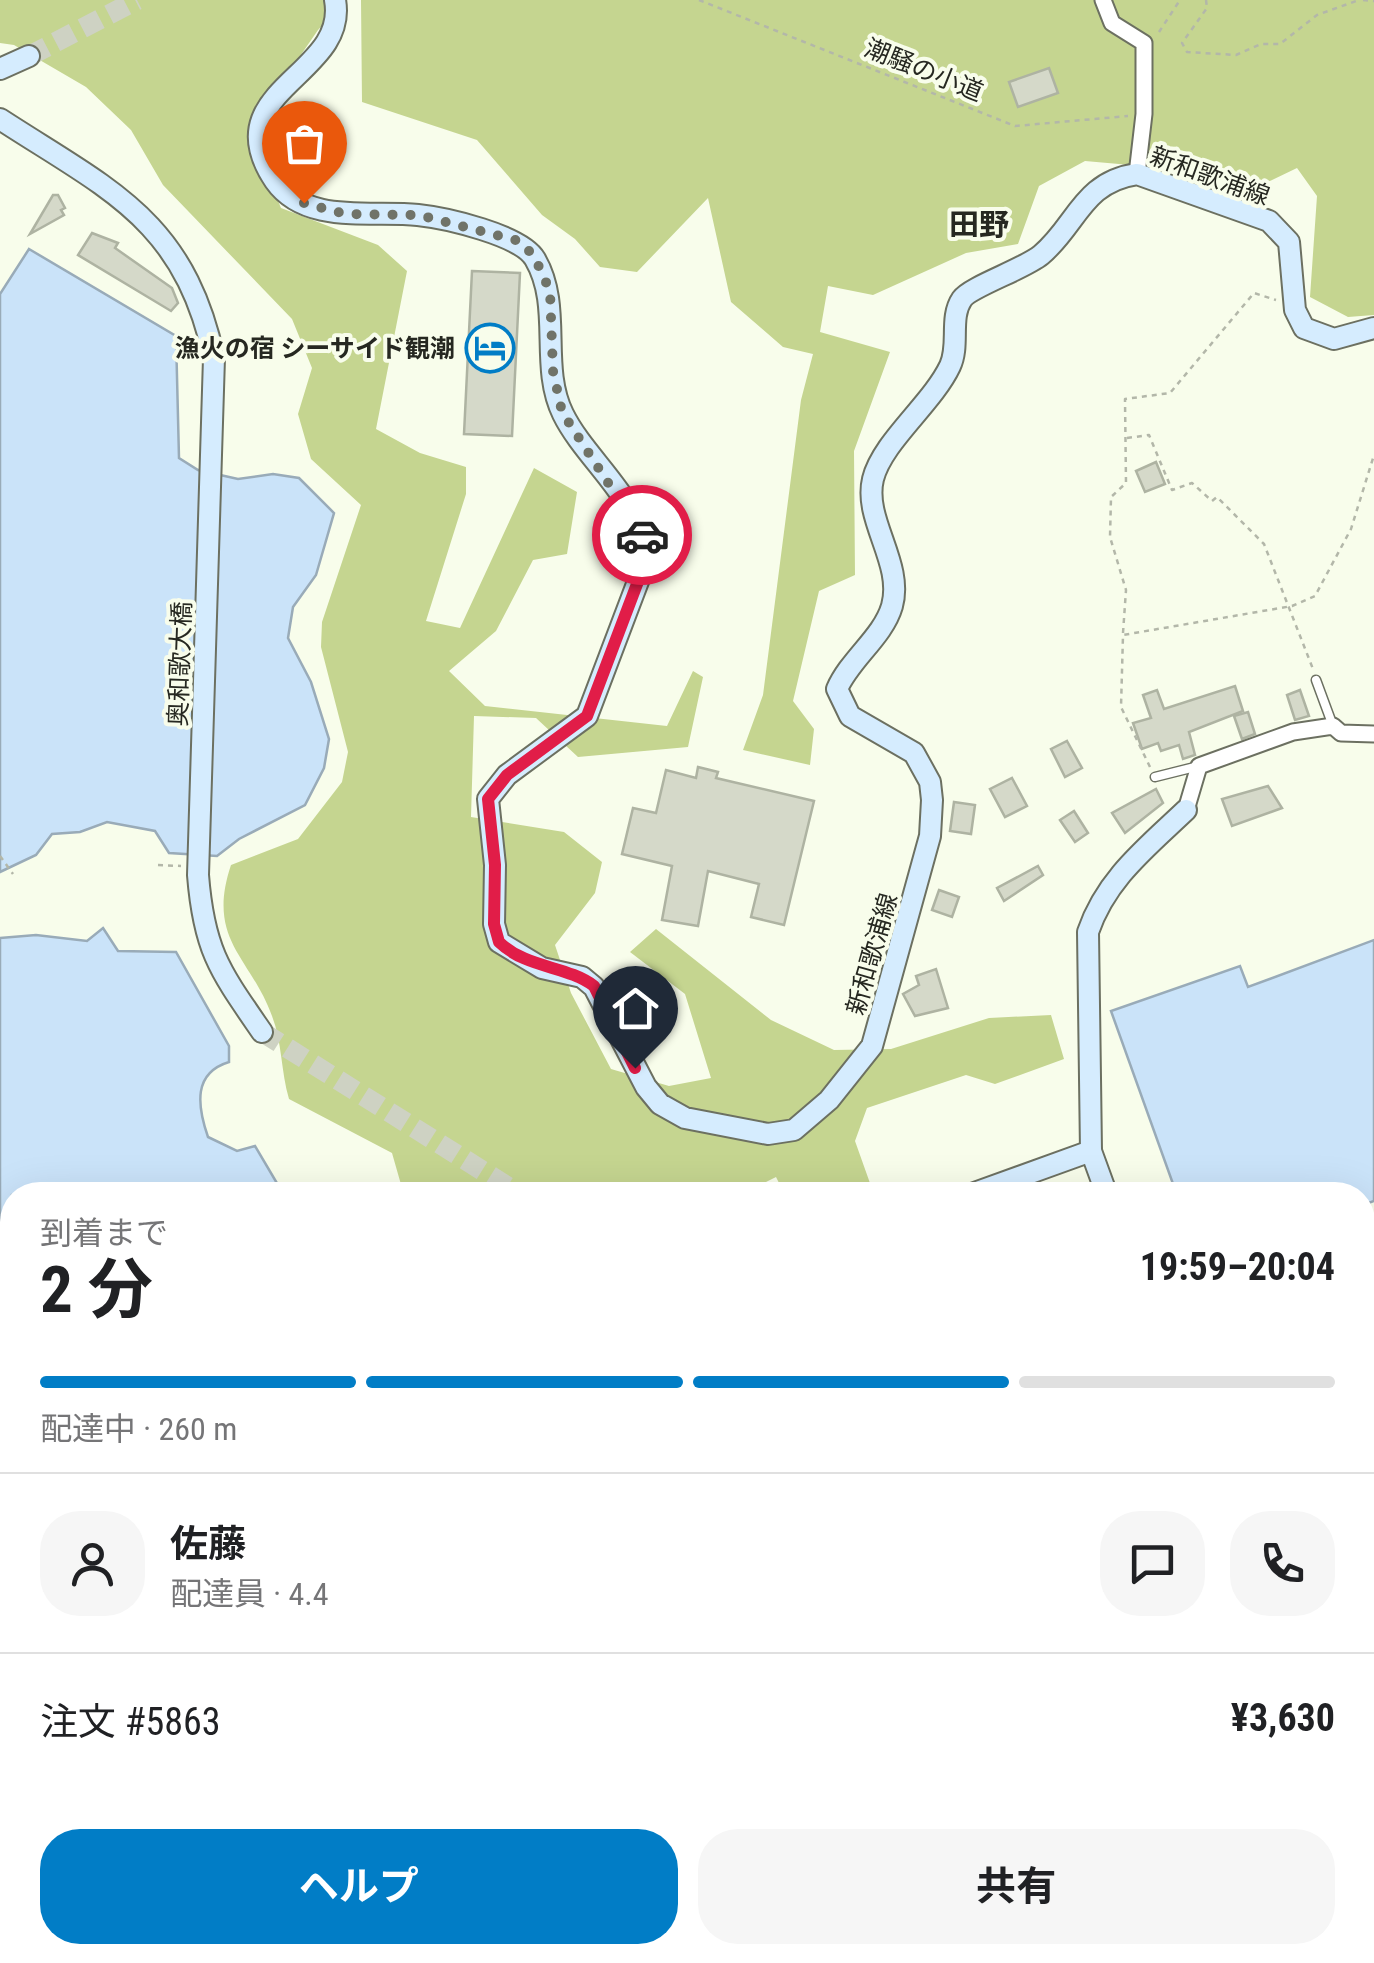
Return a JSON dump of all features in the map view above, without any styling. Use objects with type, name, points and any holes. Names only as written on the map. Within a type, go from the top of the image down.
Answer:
[{"type":"main road","name":"新和歌浦線","points":[[335,0],[335,30],[317,56],[270,100],[259,124],[261,150],[276,183],[304,203],[345,214],[419,215],[519,241],[534,256],[550,291],[553,371],[562,412],[624,502],[646,544],[645,563],[587,716],[507,775],[488,799],[495,865],[494,924],[499,942],[510,953],[542,968],[582,978],[594,986],[646,1087],[660,1104],[685,1118],[768,1134],[794,1130],[820,1110],[872,1046],[930,836],[932,800],[930,782],[914,753],[850,716],[838,688],[892,606],[894,580],[871,483],[879,462],[927,405],[951,364],[957,341],[956,313],[962,298],[1044,253],[1100,187],[1118,176],[1137,174],[1269,221],[1289,242],[1294,305]]},
{"type":"main road","points":[[0,69],[29,56]]},
{"type":"main road","name":"奥和歌大橋","points":[[0,118],[139,210],[169,246],[204,312],[214,358],[212,455],[189,870],[214,962],[262,1032]]},
{"type":"main road","points":[[1294,305],[1304,328],[1317,335],[1334,338],[1374,328]]},
{"type":"main road","points":[[1103,1182],[1092,1151],[1088,932],[1098,902],[1119,874],[1186,810]]},
{"type":"main road","points":[[1005,1182],[1092,1151]]},
{"type":"street","points":[[1104,0],[1112,23],[1144,43],[1144,114],[1137,174]]},
{"type":"street","points":[[1186,810],[1200,766],[1293,732],[1332,726],[1341,733],[1374,734]]},
{"type":"lane","points":[[1316,680],[1332,726]]},
{"type":"lane","points":[[1156,777],[1200,766]]},
{"type":"path","name":"潮騒の小道","points":[[699,0],[1015,126],[1144,114]]},
{"type":"path","points":[[1144,43],[1156,35],[1180,0]]},
{"type":"path","points":[[1206,0],[1207,8],[1182,43],[1187,52],[1236,55],[1261,44],[1280,44],[1317,15],[1361,0],[1374,1]]},
{"type":"path","points":[[1156,777],[1121,707],[1126,590],[1110,537],[1111,497],[1126,483],[1125,399],[1170,392],[1254,293],[1294,305]]},
{"type":"path","points":[[1126,438],[1148,434],[1172,490],[1192,484],[1212,500],[1217,497],[1264,544],[1292,606],[1316,680]]},
{"type":"path","points":[[1123,635],[1292,606],[1315,596],[1351,529],[1374,455]]},
{"type":"path","points":[[0,856],[13,874]]},
{"type":"path","points":[[158,865],[189,870]]},
{"type":"green space","points":[[0,0],[346,0],[318,30],[249,130],[281,208],[378,245],[407,271],[376,429],[420,453],[466,467],[466,494],[426,621],[460,628],[534,468],[577,492],[567,554],[533,560],[496,631],[449,671],[485,706],[667,726],[693,671],[703,677],[688,747],[578,757],[536,718],[474,716],[471,817],[564,832],[602,862],[595,893],[555,945],[571,993],[611,1069],[669,1086],[711,1078],[685,994],[630,952],[656,929],[771,1020],[834,1050],[891,1049],[989,1018],[1051,1015],[1064,1059],[995,1084],[966,1075],[867,1108],[855,1141],[870,1182],[778,1182],[776,1177],[766,1182],[400,1182],[392,1153],[289,1099],[272,1016],[227,930],[225,891],[231,865],[298,839],[342,782],[348,752],[321,647],[322,622],[361,505],[311,459],[298,414],[312,368],[292,319],[163,185],[131,130],[86,87],[14,45],[0,43]]},
{"type":"green space","points":[[361,0],[1374,0],[1374,315],[1348,317],[1310,297],[1317,196],[1297,168],[1251,190],[1187,170],[1085,161],[1039,186],[1018,244],[966,253],[873,295],[828,286],[820,332],[890,352],[854,451],[855,575],[819,591],[793,701],[814,729],[810,765],[743,750],[763,695],[801,400],[813,354],[783,347],[731,302],[708,198],[637,272],[600,267],[575,239],[542,215],[477,140],[362,102]]},
{"type":"water","points":[[29,249],[176,336],[179,458],[198,470],[238,479],[273,474],[299,478],[334,513],[316,575],[293,607],[288,638],[311,682],[329,739],[324,768],[305,805],[239,839],[217,856],[169,853],[155,831],[107,822],[80,832],[52,834],[36,855],[0,872],[0,294]]},
{"type":"water","points":[[103,928],[118,951],[176,952],[229,1046],[229,1062],[209,1074],[201,1092],[208,1137],[237,1151],[255,1146],[276,1182],[0,1182],[0,938],[36,935],[87,941]]},
{"type":"water","points":[[1374,940],[1374,1182],[1172,1182],[1111,1011],[1240,966],[1248,987]]},
{"type":"building","points":[[1049,68],[1058,93],[1018,107],[1009,82]]},
{"type":"building","points":[[53,195],[58,195],[64,215],[30,234]]},
{"type":"building","points":[[92,233],[118,243],[115,248],[172,288],[178,303],[171,311],[78,255]]},
{"type":"building","points":[[472,271],[520,273],[512,436],[464,434]]},
{"type":"building","points":[[1156,462],[1165,484],[1145,492],[1136,471]]},
{"type":"building","points":[[1235,686],[1243,711],[1189,732],[1195,755],[1183,759],[1179,745],[1161,751],[1158,743],[1142,749],[1133,723],[1151,718],[1143,695],[1157,690],[1164,709]]},
{"type":"building","points":[[1300,690],[1309,716],[1295,720],[1287,695]]},
{"type":"building","points":[[1248,712],[1255,734],[1242,739],[1234,716]]},
{"type":"building","points":[[1067,741],[1082,768],[1065,777],[1051,749]]},
{"type":"building","points":[[698,767],[718,772],[716,778],[814,801],[784,925],[751,917],[759,884],[708,871],[698,926],[662,920],[672,866],[622,854],[633,808],[656,813],[666,770],[696,778]]},
{"type":"building","points":[[1012,778],[1027,806],[1005,817],[990,789]]},
{"type":"building","points":[[1268,786],[1282,808],[1232,826],[1222,799]]},
{"type":"building","points":[[1156,789],[1163,803],[1125,833],[1112,813]]},
{"type":"building","points":[[954,802],[975,805],[971,834],[950,831]]},
{"type":"building","points":[[1074,811],[1088,833],[1075,842],[1060,820]]},
{"type":"building","points":[[1038,866],[1043,875],[1004,901],[997,888]]},
{"type":"building","points":[[939,890],[959,897],[952,917],[932,910]]},
{"type":"building","points":[[936,969],[948,1008],[915,1016],[903,994],[919,985],[916,976]]},
{"type":"tunnel","points":[[29,56],[137,0]]},
{"type":"tunnel","points":[[262,1032],[500,1182]]},
{"type":"way so far","points":[[304,203],[345,214],[419,215],[519,241],[534,256],[550,291],[553,371],[562,412],[642,535]]},
{"type":"place","name":"漁火の宿 シーサイド観潮","points":[[490,348]]},
{"type":"district","name":"田野","points":[[979,224]]},
{"type":"route","points":[[635,1068],[594,986],[582,978],[542,968],[510,953],[499,942],[494,924],[495,865],[488,799],[507,775],[587,716],[645,563],[646,544],[642,535]]}]
